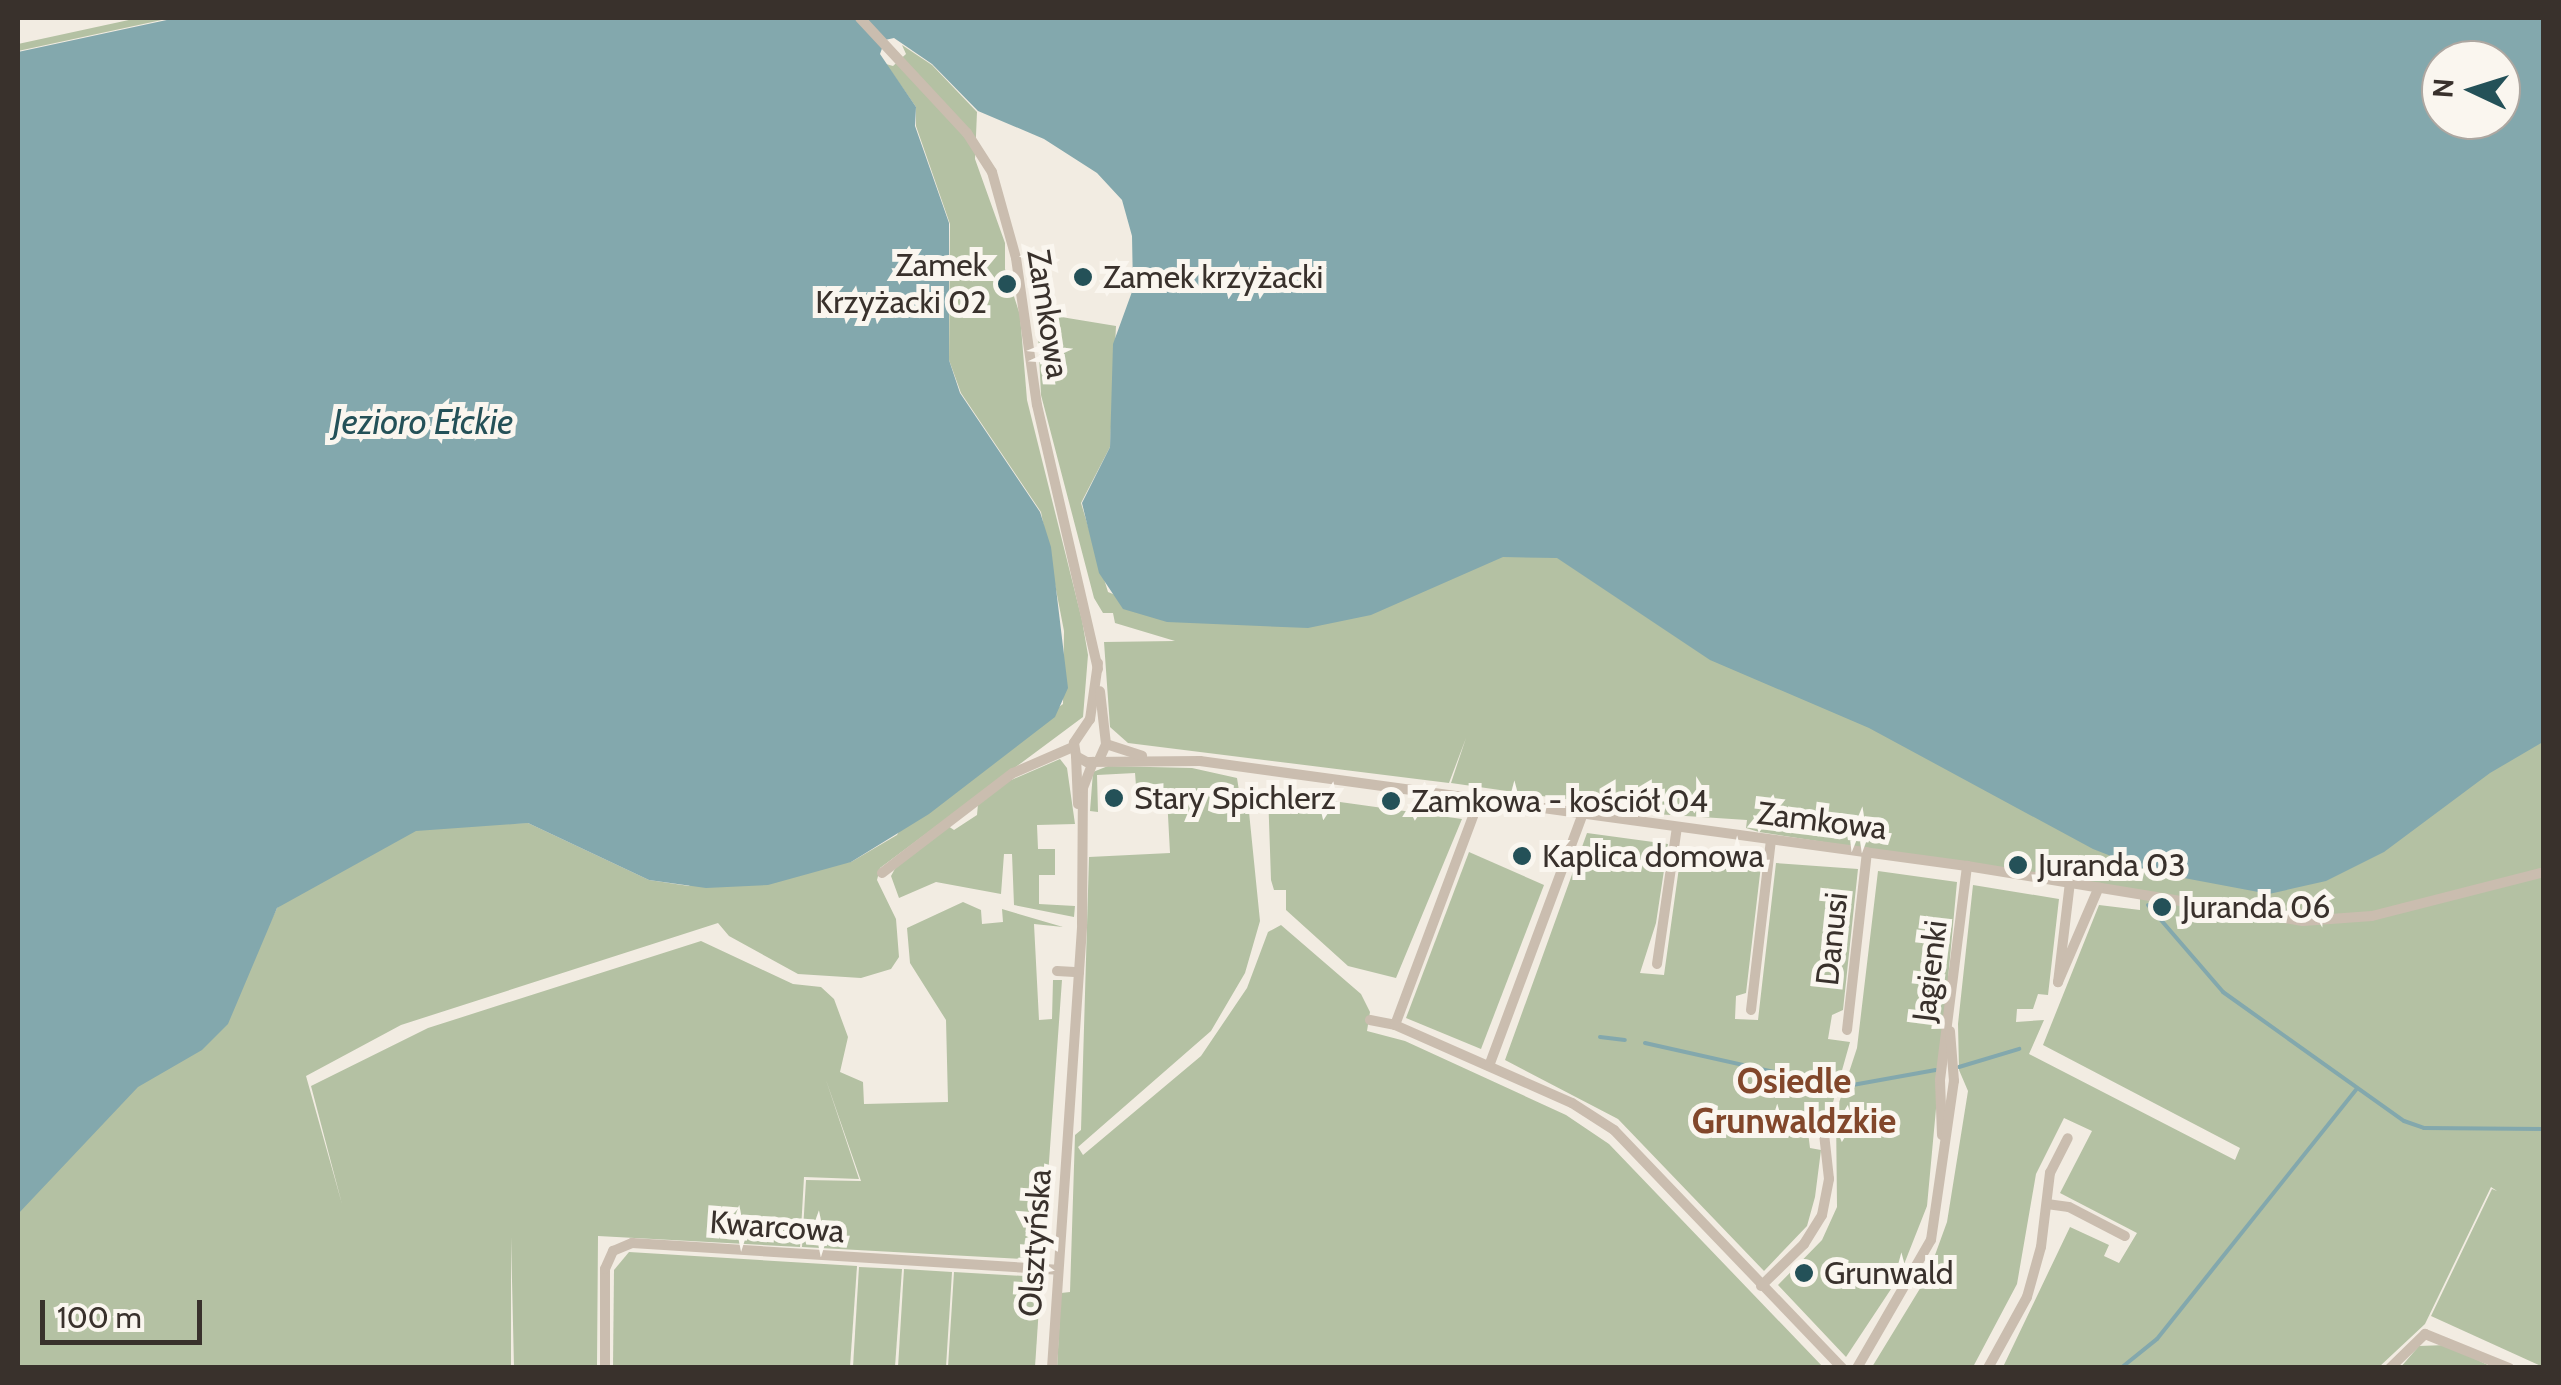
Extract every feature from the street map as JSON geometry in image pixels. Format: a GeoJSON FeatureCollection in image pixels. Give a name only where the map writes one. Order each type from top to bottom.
{"type":"FeatureCollection","features":[{"type":"Feature","properties":{"kind":"street","name":"Zamkowa"},"geometry":{"type":"LineString","coordinates":[[860,18],[978,147],[998,187],[1028,312],[1037,405],[1098,664],[1105,740],[1158,759]]}},
{"type":"Feature","properties":{"kind":"street","name":"Zamkowa"},"geometry":{"type":"LineString","coordinates":[[1084,730],[1098,664]]}},
{"type":"Feature","properties":{"kind":"street"},"geometry":{"type":"LineString","coordinates":[[1081,1122],[1068,1121],[1079,972],[1083,834],[1083,788],[1105,740],[1084,730],[1075,751],[1083,834]]}},
{"type":"Feature","properties":{"kind":"street"},"geometry":{"type":"LineString","coordinates":[[882,873],[1013,773],[1075,751],[1096,762]]}},
{"type":"Feature","properties":{"kind":"street","name":"Zamkowa"},"geometry":{"type":"LineString","coordinates":[[1096,762],[1158,759],[1479,800],[1967,866],[2282,919],[2360,918],[2544,872]]}},
{"type":"Feature","properties":{"kind":"street"},"geometry":{"type":"LineString","coordinates":[[1394,1025],[1479,800]]}},
{"type":"Feature","properties":{"kind":"street"},"geometry":{"type":"LineString","coordinates":[[1489,1066],[1583,814]]}},
{"type":"Feature","properties":{"kind":"street"},"geometry":{"type":"LineString","coordinates":[[1657,964],[1677,828]]}},
{"type":"Feature","properties":{"kind":"street"},"geometry":{"type":"LineString","coordinates":[[1751,1010],[1771,840]]}},
{"type":"Feature","properties":{"kind":"street","name":"Danusi"},"geometry":{"type":"LineString","coordinates":[[1847,1030],[1866,852]]}},
{"type":"Feature","properties":{"kind":"street","name":"Jagienki"},"geometry":{"type":"LineString","coordinates":[[1857,1368],[1931,1240],[1943,1141],[1940,1080],[1950,1032],[1967,866]]}},
{"type":"Feature","properties":{"kind":"street"},"geometry":{"type":"LineString","coordinates":[[2070,882],[2058,982],[2099,887]]}},
{"type":"Feature","properties":{"kind":"street"},"geometry":{"type":"LineString","coordinates":[[1057,971],[1079,972]]}},
{"type":"Feature","properties":{"kind":"street"},"geometry":{"type":"LineString","coordinates":[[1370,1020],[1394,1025],[1572,1103],[1627,1140],[1842,1368]]}},
{"type":"Feature","properties":{"kind":"street","name":"Olsztyńska"},"geometry":{"type":"LineString","coordinates":[[1052,1368],[1068,1121]]}},
{"type":"Feature","properties":{"kind":"street"},"geometry":{"type":"LineString","coordinates":[[1762,1286],[1804,1244],[1822,1215],[1828,1179],[1824,1134]]}},
{"type":"Feature","properties":{"kind":"street"},"geometry":{"type":"LineString","coordinates":[[1988,1368],[2027,1297],[2050,1173],[2068,1138]]}},
{"type":"Feature","properties":{"kind":"street"},"geometry":{"type":"LineString","coordinates":[[2047,1204],[2068,1207],[2125,1236]]}},
{"type":"Feature","properties":{"kind":"street","name":"Kwarcowa"},"geometry":{"type":"LineString","coordinates":[[604,1368],[605,1270],[613,1251],[632,1242],[1058,1270]]}},
{"type":"Feature","properties":{"kind":"street"},"geometry":{"type":"LineString","coordinates":[[2390,1368],[2425,1334],[2448,1338],[2508,1368]]}},
{"type":"Feature","properties":{"kind":"green space"},"geometry":{"type":"Polygon","coordinates":[[[138,18],[171,18],[18,51],[18,44],[138,18]]]}},
{"type":"Feature","properties":{"kind":"green space"},"geometry":{"type":"Polygon","coordinates":[[[902,45],[932,65],[977,112],[975,159],[1005,243],[1005,269],[1020,315],[1027,400],[1082,620],[1088,655],[1083,717],[880,868],[877,880],[896,919],[899,957],[891,969],[861,978],[798,974],[729,936],[718,923],[401,1025],[306,1076],[342,1204],[311,1086],[428,1028],[701,941],[793,984],[821,987],[834,999],[848,1037],[840,1072],[863,1082],[864,1104],[948,1102],[946,1020],[910,963],[907,928],[963,902],[981,910],[982,924],[1003,922],[1002,909],[1063,927],[1034,924],[1039,1020],[1052,1019],[1053,980],[1062,980],[1042,1260],[802,1247],[806,1180],[861,1181],[826,1080],[859,1179],[804,1177],[800,1247],[598,1236],[597,1367],[514,1367],[511,1237],[511,1367],[18,1367],[18,1198],[263,937],[277,908],[381,827],[528,823],[649,880],[689,886],[703,870],[851,862],[897,835],[909,812],[1063,704],[1064,631],[1041,512],[961,393],[949,360],[950,224],[916,126],[916,107],[886,64],[893,66],[906,54],[902,45]]]}},
{"type":"Feature","properties":{"kind":"green space"},"geometry":{"type":"Polygon","coordinates":[[[1037,313],[1116,326],[1110,447],[1081,503],[1108,592],[1135,603],[1480,537],[2543,675],[2543,1367],[2431,1316],[2492,1189],[2497,1191],[2491,1187],[2425,1324],[2379,1367],[2003,1367],[2070,1227],[2109,1245],[2104,1256],[2119,1263],[2137,1233],[2060,1193],[2092,1131],[2064,1118],[2036,1174],[2017,1284],[1973,1367],[1872,1367],[1927,1277],[1947,1222],[1968,1091],[1959,1070],[1958,1024],[1973,885],[2059,899],[2048,995],[2038,994],[2033,1009],[2017,1009],[2016,1022],[2044,1020],[2029,1054],[2235,1160],[2240,1148],[2043,1045],[2099,905],[2140,910],[2140,891],[1759,832],[1746,828],[1747,820],[1640,813],[1643,800],[1563,799],[1451,783],[1466,738],[1449,783],[1128,743],[1110,727],[1104,642],[1175,641],[1115,623],[1113,613],[1103,613],[1094,598],[1041,395],[1037,313]]]}},
{"type":"Feature","properties":{"kind":"green space"},"geometry":{"type":"Polygon","coordinates":[[[1060,759],[1067,768],[1075,824],[1037,825],[1038,849],[1055,849],[1055,875],[1039,875],[1039,904],[1075,906],[1074,917],[1014,905],[1012,854],[1004,854],[1001,894],[936,882],[899,898],[891,876],[896,867],[948,826],[954,830],[977,815],[978,804],[1009,781],[1060,759]]]}},
{"type":"Feature","properties":{"kind":"green space"},"geometry":{"type":"Polygon","coordinates":[[[1108,766],[1192,768],[1237,778],[1242,810],[1249,812],[1260,921],[1245,973],[1211,1031],[1078,1147],[1083,1155],[1201,1056],[1247,988],[1268,932],[1281,925],[1361,994],[1370,1012],[1367,1031],[1405,1041],[1566,1115],[1609,1144],[1823,1367],[1057,1368],[1061,1293],[1070,1292],[1075,1135],[1081,1130],[1089,857],[1170,853],[1167,797],[1137,798],[1135,773],[1097,775],[1098,812],[1090,811],[1093,772],[1108,766]]]}},
{"type":"Feature","properties":{"kind":"green space"},"geometry":{"type":"Polygon","coordinates":[[[1268,792],[1462,819],[1396,978],[1348,966],[1286,910],[1286,890],[1274,890],[1271,880],[1268,792]]]}},
{"type":"Feature","properties":{"kind":"green space"},"geometry":{"type":"Polygon","coordinates":[[[1587,833],[1668,844],[1656,923],[1640,973],[1664,975],[1682,846],[1762,857],[1746,993],[1736,996],[1735,1019],[1758,1020],[1776,863],[1858,869],[1843,1010],[1832,1015],[1828,1039],[1850,1042],[1828,1120],[1807,1124],[1810,1148],[1821,1150],[1815,1197],[1807,1226],[1764,1271],[1618,1119],[1505,1060],[1587,833]]]}},
{"type":"Feature","properties":{"kind":"green space"},"geometry":{"type":"Polygon","coordinates":[[[1469,852],[1544,885],[1481,1049],[1406,1018],[1469,852]]]}},
{"type":"Feature","properties":{"kind":"green space"},"geometry":{"type":"Polygon","coordinates":[[[1878,871],[1957,882],[1927,1206],[1899,1277],[1846,1357],[1778,1285],[1822,1240],[1837,1207],[1836,1112],[1857,1048],[1878,871]]]}},
{"type":"Feature","properties":{"kind":"green space"},"geometry":{"type":"Polygon","coordinates":[[[629,1252],[857,1266],[850,1367],[613,1367],[614,1270],[629,1252]]]}},
{"type":"Feature","properties":{"kind":"green space"},"geometry":{"type":"Polygon","coordinates":[[[859,1267],[902,1269],[895,1367],[853,1367],[859,1267]]]}},
{"type":"Feature","properties":{"kind":"green space"},"geometry":{"type":"Polygon","coordinates":[[[904,1269],[952,1272],[946,1367],[898,1367],[904,1269]]]}},
{"type":"Feature","properties":{"kind":"green space"},"geometry":{"type":"Polygon","coordinates":[[[954,1272],[1041,1277],[1035,1367],[948,1367],[954,1272]]]}},
{"type":"Feature","properties":{"kind":"green space"},"geometry":{"type":"Polygon","coordinates":[[[2446,1345],[2492,1367],[2400,1368],[2419,1346],[2446,1345]]]}},
{"type":"Feature","properties":{"kind":"water","name":"Jezioro Ełckie"},"geometry":{"type":"Polygon","coordinates":[[[176,18],[2543,18],[2543,742],[2490,773],[2384,852],[2326,881],[2269,894],[2152,872],[2093,849],[1869,728],[1710,660],[1557,558],[1503,557],[1371,615],[1308,628],[1167,622],[1123,609],[1099,573],[1082,503],[1110,447],[1113,344],[1133,289],[1132,236],[1122,200],[1097,173],[1044,139],[978,111],[932,64],[894,38],[885,40],[880,54],[916,107],[915,126],[949,223],[949,360],[960,393],[1040,512],[1051,547],[1068,688],[1055,717],[929,814],[851,862],[768,885],[706,888],[649,880],[528,823],[416,831],[277,908],[228,1024],[202,1050],[138,1087],[18,1214],[18,52],[176,18]]]}},
{"type":"Feature","properties":{"kind":"waterway"},"geometry":{"type":"LineString","coordinates":[[2148,905],[2223,992],[2404,1121],[2424,1128],[2544,1129]]}},
{"type":"Feature","properties":{"kind":"waterway"},"geometry":{"type":"LineString","coordinates":[[1600,1037],[1625,1040]]}},
{"type":"Feature","properties":{"kind":"waterway"},"geometry":{"type":"LineString","coordinates":[[1645,1043],[1833,1085]]}},
{"type":"Feature","properties":{"kind":"waterway"},"geometry":{"type":"LineString","coordinates":[[1959,1067],[2019,1049]]}},
{"type":"Feature","properties":{"kind":"waterway"},"geometry":{"type":"LineString","coordinates":[[1847,1086],[1936,1070]]}},
{"type":"Feature","properties":{"kind":"waterway"},"geometry":{"type":"LineString","coordinates":[[2121,1368],[2157,1339],[2356,1090]]}},
{"type":"Feature","properties":{"kind":"place","name":"Zamek krzyżacki"},"geometry":{"type":"Point","coordinates":[1083,277]}},
{"type":"Feature","properties":{"kind":"place","name":"Zamek Krzyżacki 02"},"geometry":{"type":"Point","coordinates":[1007,284]}},
{"type":"Feature","properties":{"kind":"place","name":"Stary Spichlerz"},"geometry":{"type":"Point","coordinates":[1114,798]}},
{"type":"Feature","properties":{"kind":"place","name":"Zamkowa - kościół 04"},"geometry":{"type":"Point","coordinates":[1391,801]}},
{"type":"Feature","properties":{"kind":"place","name":"Kaplica domowa"},"geometry":{"type":"Point","coordinates":[1522,856]}},
{"type":"Feature","properties":{"kind":"place","name":"Juranda 03"},"geometry":{"type":"Point","coordinates":[2018,865]}},
{"type":"Feature","properties":{"kind":"place","name":"Juranda 06"},"geometry":{"type":"Point","coordinates":[2162,907]}},
{"type":"Feature","properties":{"kind":"place","name":"Grunwald"},"geometry":{"type":"Point","coordinates":[1804,1273]}},
{"type":"Feature","properties":{"kind":"district","name":"Osiedle Grunwaldzkie"},"geometry":{"type":"Point","coordinates":[1794,1101]}}]}
